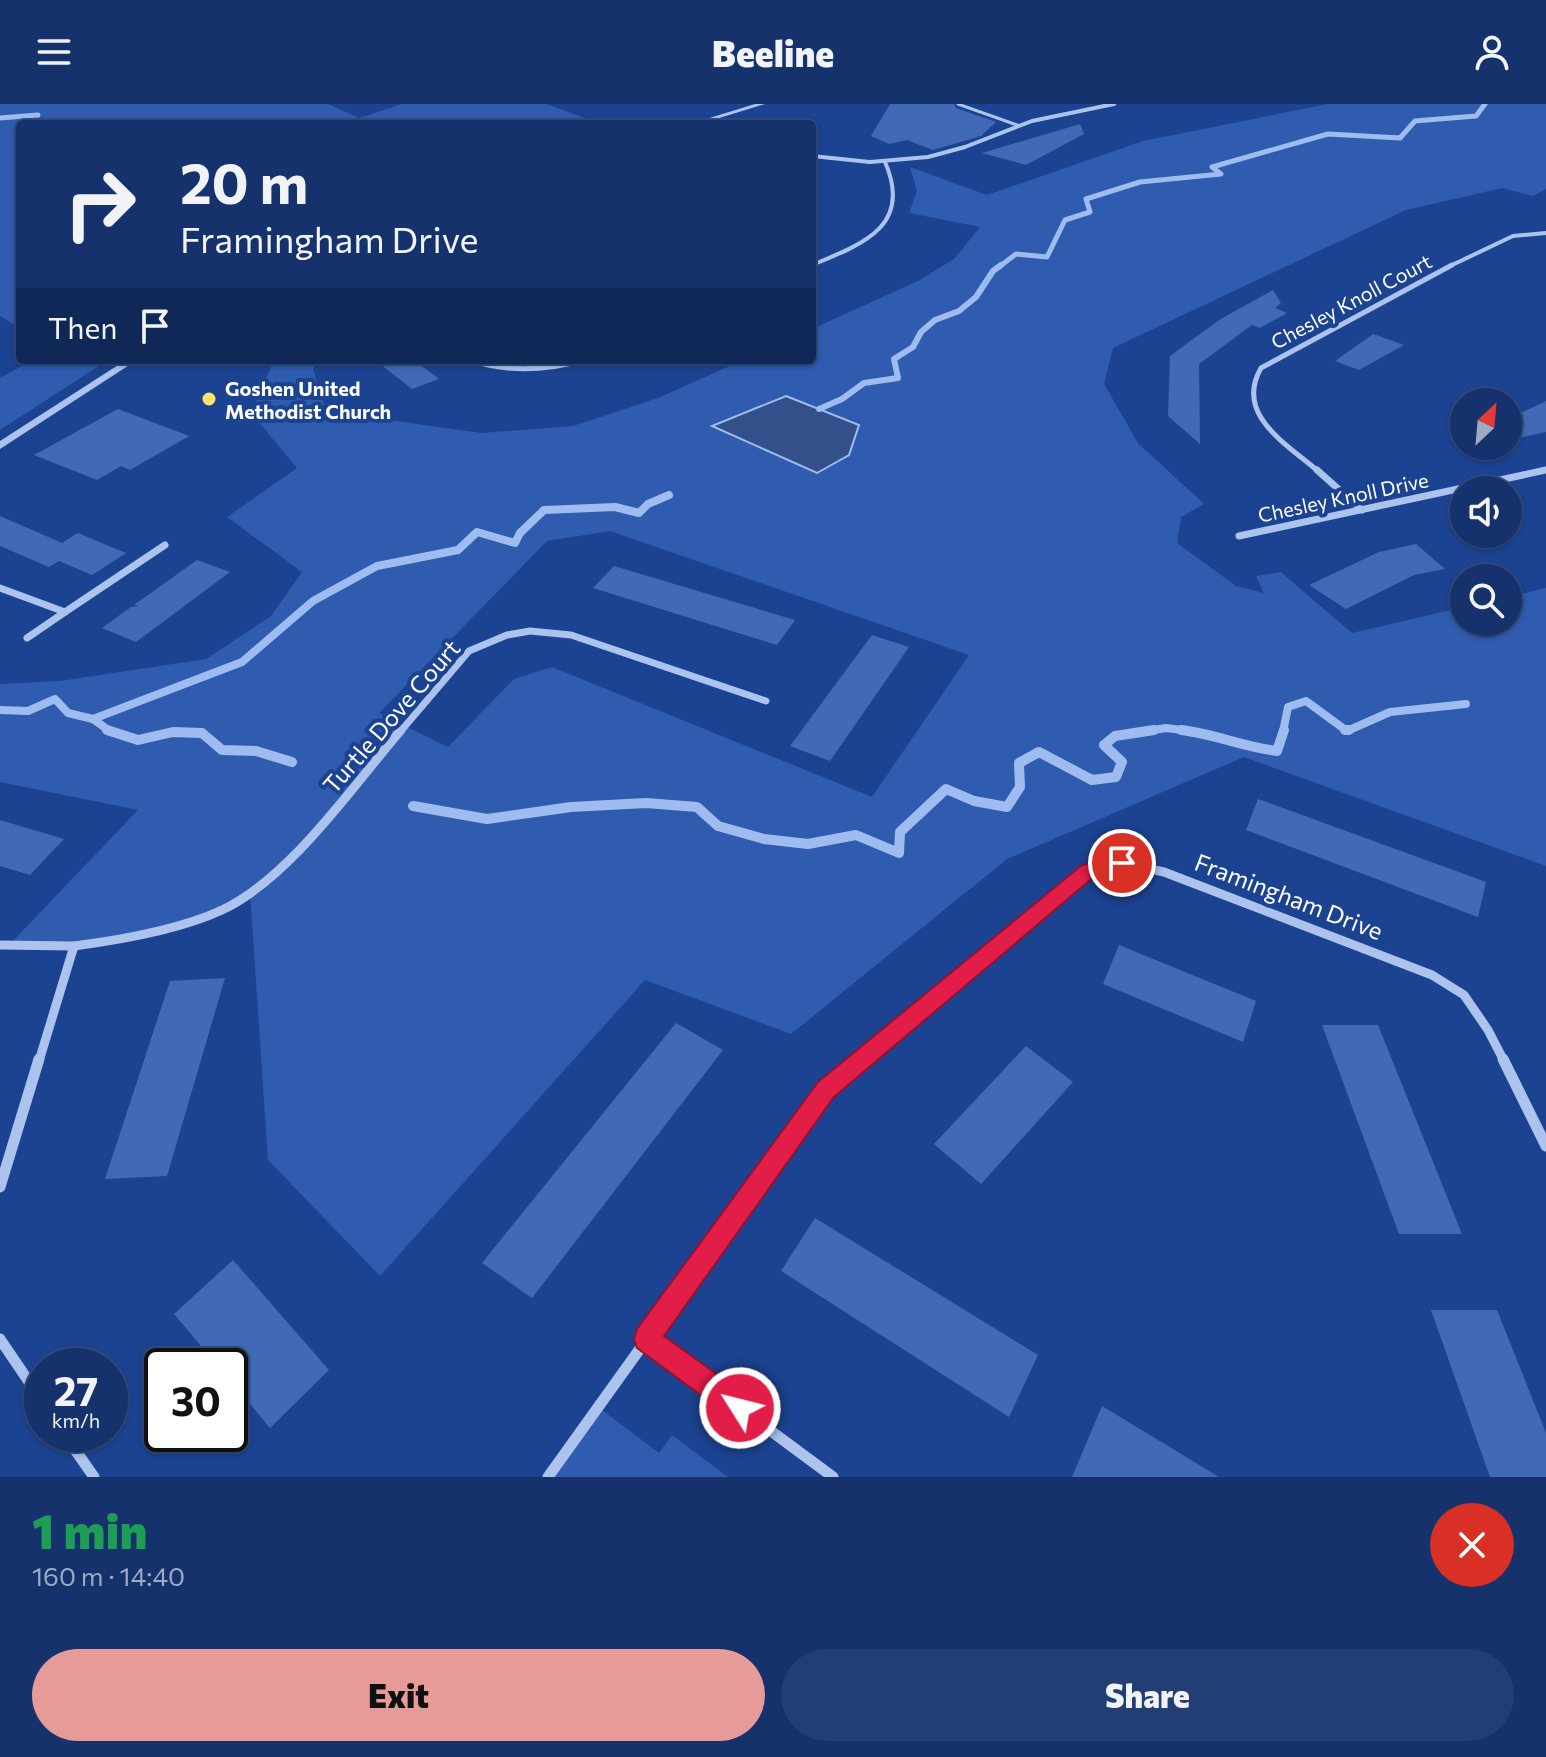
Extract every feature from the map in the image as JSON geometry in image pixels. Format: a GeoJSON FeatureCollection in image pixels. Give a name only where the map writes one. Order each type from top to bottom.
{"type":"FeatureCollection","features":[{"type":"Feature","properties":{"kind":"street"},"geometry":{"type":"LineString","coordinates":[[706,120],[762,104]]}},
{"type":"Feature","properties":{"kind":"street"},"geometry":{"type":"LineString","coordinates":[[816,156],[885,162],[949,152],[1017,125],[1114,104]]}},
{"type":"Feature","properties":{"kind":"street"},"geometry":{"type":"LineString","coordinates":[[816,263],[872,234],[888,217],[895,200],[894,184],[885,162]]}},
{"type":"Feature","properties":{"kind":"street","name":"Chesley Knoll Court"},"geometry":{"type":"LineString","coordinates":[[1362,510],[1262,422],[1251,396],[1253,382],[1261,368],[1489,245],[1513,236],[1546,233]]}},
{"type":"Feature","properties":{"kind":"street"},"geometry":{"type":"LineString","coordinates":[[0,446],[126,364]]}},
{"type":"Feature","properties":{"kind":"street"},"geometry":{"type":"LineString","coordinates":[[483,364],[503,370],[526,370],[561,364]]}},
{"type":"Feature","properties":{"kind":"street","name":"Chesley Knoll Drive"},"geometry":{"type":"LineString","coordinates":[[1239,536],[1546,470]]}},
{"type":"Feature","properties":{"kind":"street"},"geometry":{"type":"LineString","coordinates":[[27,638],[165,545]]}},
{"type":"Feature","properties":{"kind":"street"},"geometry":{"type":"LineString","coordinates":[[0,588],[65,612]]}},
{"type":"Feature","properties":{"kind":"street","name":"Turtle Dove Court"},"geometry":{"type":"LineString","coordinates":[[0,945],[74,946],[132,938],[222,910],[280,871],[469,651],[502,635],[543,628],[571,635],[766,701]]}},
{"type":"Feature","properties":{"kind":"street","name":"Framingham Drive"},"geometry":{"type":"LineString","coordinates":[[548,1477],[826,1090],[1089,870],[1122,863],[1164,872],[1418,970],[1464,995],[1488,1030],[1546,1146]]}},
{"type":"Feature","properties":{"kind":"street"},"geometry":{"type":"LineString","coordinates":[[0,1187],[74,946]]}},
{"type":"Feature","properties":{"kind":"street"},"geometry":{"type":"LineString","coordinates":[[0,1339],[24,1374]]}},
{"type":"Feature","properties":{"kind":"street"},"geometry":{"type":"LineString","coordinates":[[647,1339],[833,1477]]}},
{"type":"Feature","properties":{"kind":"street"},"geometry":{"type":"LineString","coordinates":[[77,1452],[94,1477]]}},
{"type":"Feature","properties":{"kind":"lane"},"geometry":{"type":"LineString","coordinates":[[958,104],[1017,125]]}},
{"type":"Feature","properties":{"kind":"shaded area"},"geometry":{"type":"Polygon","coordinates":[[[0,104],[328,104],[359,118],[402,104],[546,104],[591,120],[16,120],[16,326],[0,316],[0,104]]]}},
{"type":"Feature","properties":{"kind":"shaded area"},"geometry":{"type":"Polygon","coordinates":[[[1328,104],[1546,104],[1546,189],[1533,196],[1502,188],[1406,210],[1113,348],[1104,384],[1138,443],[1204,504],[1181,517],[1177,543],[1236,586],[1264,593],[1256,576],[1281,572],[1352,633],[1450,610],[1450,636],[1522,636],[1522,594],[1546,588],[1546,866],[1244,757],[1007,859],[791,1034],[645,980],[380,1276],[268,1160],[250,893],[222,910],[132,938],[8,946],[138,810],[0,782],[0,684],[60,681],[206,659],[271,616],[302,572],[227,517],[297,468],[251,413],[272,364],[316,364],[313,369],[326,411],[481,433],[573,426],[658,398],[734,364],[816,364],[816,327],[918,281],[954,259],[980,227],[909,213],[917,191],[910,167],[987,195],[1143,141],[1328,104]],[[610,531],[547,541],[379,713],[448,747],[514,679],[552,667],[872,797],[969,655],[610,531]]]}},
{"type":"Feature","properties":{"kind":"shaded area"},"geometry":{"type":"Polygon","coordinates":[[[26,364],[102,364],[0,430],[0,378],[26,364]]]}},
{"type":"Feature","properties":{"kind":"shaded area"},"geometry":{"type":"Polygon","coordinates":[[[786,396],[859,425],[849,455],[817,473],[712,426],[786,396]]]}},
{"type":"Feature","properties":{"kind":"shaded area"},"geometry":{"type":"Polygon","coordinates":[[[598,1407],[659,1453],[672,1435],[728,1477],[548,1477],[598,1407]]]}},
{"type":"Feature","properties":{"kind":"building"},"geometry":{"type":"Polygon","coordinates":[[[890,104],[954,104],[956,108],[996,122],[981,136],[933,150],[907,140],[889,144],[871,136],[890,104]]]}},
{"type":"Feature","properties":{"kind":"building"},"geometry":{"type":"Polygon","coordinates":[[[1080,124],[1084,134],[1026,165],[982,153],[1080,124]]]}},
{"type":"Feature","properties":{"kind":"building"},"geometry":{"type":"Polygon","coordinates":[[[1273,290],[1281,303],[1275,308],[1287,313],[1260,328],[1252,325],[1199,364],[1200,444],[1168,416],[1170,356],[1219,320],[1273,290]]]}},
{"type":"Feature","properties":{"kind":"building"},"geometry":{"type":"Polygon","coordinates":[[[1373,334],[1404,345],[1359,370],[1335,361],[1373,334]]]}},
{"type":"Feature","properties":{"kind":"building"},"geometry":{"type":"Polygon","coordinates":[[[380,364],[419,364],[439,379],[412,389],[380,364]]]}},
{"type":"Feature","properties":{"kind":"building"},"geometry":{"type":"Polygon","coordinates":[[[1546,401],[1546,432],[1522,437],[1522,412],[1546,401]]]}},
{"type":"Feature","properties":{"kind":"building","name":"Goshen United Methodist Church"},"geometry":{"type":"Polygon","coordinates":[[[118,409],[189,436],[130,470],[121,466],[97,480],[34,455],[118,409]]]}},
{"type":"Feature","properties":{"kind":"building"},"geometry":{"type":"Polygon","coordinates":[[[0,516],[62,543],[78,533],[126,553],[92,575],[59,561],[49,567],[0,546],[0,516]]]}},
{"type":"Feature","properties":{"kind":"building"},"geometry":{"type":"Polygon","coordinates":[[[1416,544],[1445,569],[1414,575],[1346,609],[1309,585],[1379,552],[1416,544]]]}},
{"type":"Feature","properties":{"kind":"building"},"geometry":{"type":"Polygon","coordinates":[[[197,560],[230,572],[136,642],[102,628],[131,607],[139,606],[134,605],[197,560]]]}},
{"type":"Feature","properties":{"kind":"building"},"geometry":{"type":"Polygon","coordinates":[[[614,566],[795,620],[777,645],[593,588],[614,566]]]}},
{"type":"Feature","properties":{"kind":"building"},"geometry":{"type":"Polygon","coordinates":[[[872,635],[909,647],[830,761],[790,746],[872,635]]]}},
{"type":"Feature","properties":{"kind":"building"},"geometry":{"type":"Polygon","coordinates":[[[1258,799],[1486,882],[1478,917],[1246,830],[1258,799]]]}},
{"type":"Feature","properties":{"kind":"building"},"geometry":{"type":"Polygon","coordinates":[[[0,820],[64,839],[30,875],[0,866],[0,820]]]}},
{"type":"Feature","properties":{"kind":"building"},"geometry":{"type":"Polygon","coordinates":[[[1119,945],[1256,1001],[1243,1042],[1103,984],[1119,945]]]}},
{"type":"Feature","properties":{"kind":"building"},"geometry":{"type":"Polygon","coordinates":[[[225,978],[167,1176],[105,1179],[170,981],[225,978]]]}},
{"type":"Feature","properties":{"kind":"building"},"geometry":{"type":"Polygon","coordinates":[[[676,1023],[723,1050],[532,1298],[482,1263],[676,1023]]]}},
{"type":"Feature","properties":{"kind":"building"},"geometry":{"type":"Polygon","coordinates":[[[1322,1025],[1378,1025],[1462,1234],[1399,1234],[1322,1025]]]}},
{"type":"Feature","properties":{"kind":"building"},"geometry":{"type":"Polygon","coordinates":[[[1026,1046],[1073,1082],[981,1184],[934,1144],[1026,1046]]]}},
{"type":"Feature","properties":{"kind":"building"},"geometry":{"type":"Polygon","coordinates":[[[815,1218],[1038,1355],[1009,1417],[781,1271],[815,1218]]]}},
{"type":"Feature","properties":{"kind":"building"},"geometry":{"type":"Polygon","coordinates":[[[233,1260],[329,1370],[270,1428],[248,1402],[248,1348],[203,1348],[174,1314],[233,1260]]]}},
{"type":"Feature","properties":{"kind":"building"},"geometry":{"type":"Polygon","coordinates":[[[1431,1310],[1497,1310],[1546,1433],[1546,1477],[1490,1477],[1431,1310]]]}},
{"type":"Feature","properties":{"kind":"building"},"geometry":{"type":"Polygon","coordinates":[[[1102,1406],[1219,1477],[1072,1477],[1102,1406]]]}},
{"type":"Feature","properties":{"kind":"waterway"},"geometry":{"type":"LineString","coordinates":[[999,267],[1016,254],[1047,257],[1065,220],[1090,212],[1086,199],[1140,182],[1221,174],[1212,167],[1328,134],[1400,138],[1415,121],[1476,116],[1485,104]]}},
{"type":"Feature","properties":{"kind":"waterway"},"geometry":{"type":"LineString","coordinates":[[0,118],[38,115]]}},
{"type":"Feature","properties":{"kind":"waterway"},"geometry":{"type":"LineString","coordinates":[[819,409],[842,399],[864,383],[898,378],[894,359],[913,347],[921,332],[935,320],[959,311],[976,297],[993,271],[1001,265]]}},
{"type":"Feature","properties":{"kind":"waterway"},"geometry":{"type":"LineString","coordinates":[[93,719],[242,662],[313,601],[377,566],[458,550],[477,532],[515,543],[520,533],[544,510],[615,507],[639,513],[648,504],[669,495]]}},
{"type":"Feature","properties":{"kind":"waterway"},"geometry":{"type":"LineString","coordinates":[[0,710],[28,711],[55,699],[68,713],[93,719]]}},
{"type":"Feature","properties":{"kind":"waterway"},"geometry":{"type":"LineString","coordinates":[[1283,732],[1288,707],[1306,701],[1346,730]]}},
{"type":"Feature","properties":{"kind":"waterway"},"geometry":{"type":"LineString","coordinates":[[1346,730],[1390,712],[1466,704]]}},
{"type":"Feature","properties":{"kind":"waterway"},"geometry":{"type":"LineString","coordinates":[[93,719],[109,731]]}},
{"type":"Feature","properties":{"kind":"waterway"},"geometry":{"type":"LineString","coordinates":[[1141,732],[1166,728],[1197,732]]}},
{"type":"Feature","properties":{"kind":"waterway"},"geometry":{"type":"LineString","coordinates":[[1141,732],[1154,730]]}},
{"type":"Feature","properties":{"kind":"waterway"},"geometry":{"type":"LineString","coordinates":[[1181,730],[1277,751],[1284,730]]}},
{"type":"Feature","properties":{"kind":"waterway"},"geometry":{"type":"LineString","coordinates":[[109,731],[138,740],[173,732],[202,733],[222,750],[256,751],[292,762]]}},
{"type":"Feature","properties":{"kind":"waterway"},"geometry":{"type":"LineString","coordinates":[[413,806],[487,819],[571,807],[646,803],[697,807],[718,826],[764,839],[808,844],[856,835],[899,853],[900,832],[946,789],[974,801],[1007,807],[1020,787],[1019,763],[1039,752],[1092,780],[1116,777],[1122,762],[1104,745],[1115,736],[1141,732]]}},
{"type":"Feature","properties":{"kind":"place","name":"Goshen United Methodist Church"},"geometry":{"type":"Point","coordinates":[209,399]}},
{"type":"Feature","properties":{"kind":"route"},"geometry":{"type":"LineString","coordinates":[[740,1408],[647,1339],[826,1090],[1089,870],[1122,863]]}}]}
